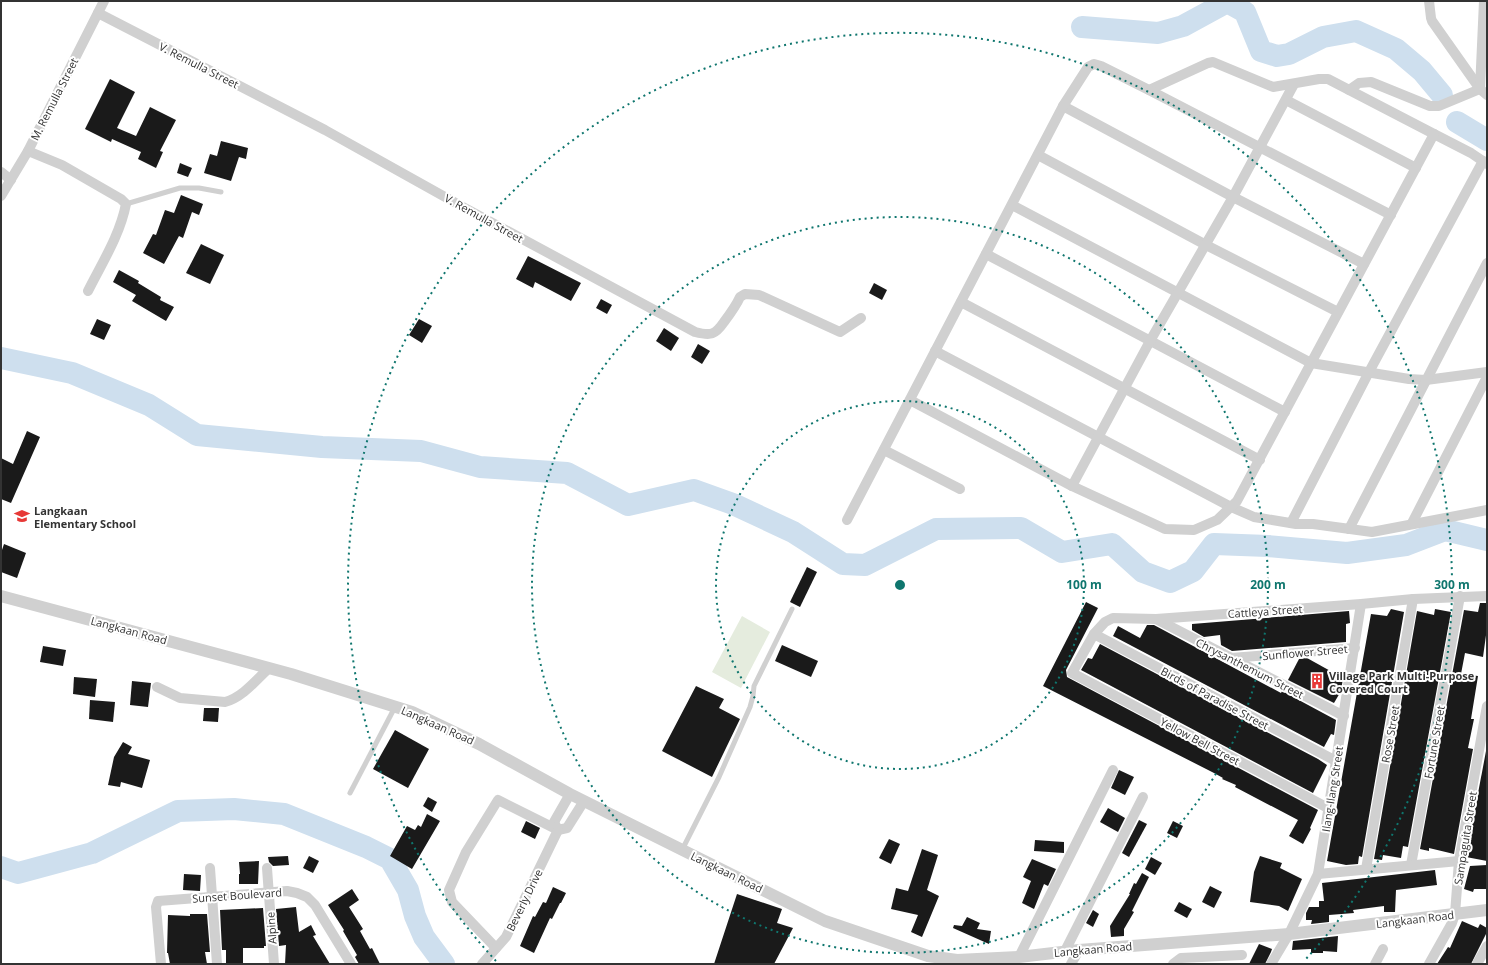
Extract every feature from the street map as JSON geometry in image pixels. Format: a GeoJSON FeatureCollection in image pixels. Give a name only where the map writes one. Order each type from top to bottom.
{"type":"FeatureCollection","features":[{"type":"Feature","properties":{"kind":"street","name":"M. Remulla Street"},"geometry":{"type":"LineString","coordinates":[[1,196],[28,151],[104,1]]}},
{"type":"Feature","properties":{"kind":"street"},"geometry":{"type":"LineString","coordinates":[[1429,1],[1432,21],[1484,92]]}},
{"type":"Feature","properties":{"kind":"street"},"geometry":{"type":"LineString","coordinates":[[1484,1],[1484,92]]}},
{"type":"Feature","properties":{"kind":"street","name":"V. Remulla Street"},"geometry":{"type":"LineString","coordinates":[[98,13],[325,130],[462,207],[695,332],[705,334],[713,333],[720,329],[740,297],[745,294],[759,294],[840,332],[861,318]]}},
{"type":"Feature","properties":{"kind":"street"},"geometry":{"type":"LineString","coordinates":[[1149,90],[1213,62],[1273,87],[1319,79],[1328,79],[1434,134],[1485,163],[1369,372],[1291,523]]}},
{"type":"Feature","properties":{"kind":"street"},"geometry":{"type":"LineString","coordinates":[[847,520],[1063,106],[1088,67],[1094,64],[1149,90],[1391,214]]}},
{"type":"Feature","properties":{"kind":"street"},"geometry":{"type":"LineString","coordinates":[[1349,90],[1359,83],[1371,82],[1430,106],[1439,106],[1484,92]]}},
{"type":"Feature","properties":{"kind":"street"},"geometry":{"type":"LineString","coordinates":[[1072,486],[1150,341],[1233,197],[1294,84]]}},
{"type":"Feature","properties":{"kind":"street"},"geometry":{"type":"LineString","coordinates":[[1286,100],[1416,168]]}},
{"type":"Feature","properties":{"kind":"street"},"geometry":{"type":"LineString","coordinates":[[1063,106],[1233,197],[1364,264]]}},
{"type":"Feature","properties":{"kind":"street"},"geometry":{"type":"LineString","coordinates":[[910,400],[1072,486],[1165,529],[1194,530],[1217,520],[1237,501],[1434,134]]}},
{"type":"Feature","properties":{"kind":"street"},"geometry":{"type":"LineString","coordinates":[[28,151],[62,165],[121,199],[126,204],[124,218],[88,291]]}},
{"type":"Feature","properties":{"kind":"street"},"geometry":{"type":"LineString","coordinates":[[1038,155],[1206,245],[1338,312]]}},
{"type":"Feature","properties":{"kind":"street"},"geometry":{"type":"LineString","coordinates":[[1,172],[11,180]]}},
{"type":"Feature","properties":{"kind":"street"},"geometry":{"type":"LineString","coordinates":[[1012,205],[1311,362],[1409,379],[1426,380],[1487,372]]}},
{"type":"Feature","properties":{"kind":"street"},"geometry":{"type":"LineString","coordinates":[[986,254],[1285,412]]}},
{"type":"Feature","properties":{"kind":"street"},"geometry":{"type":"LineString","coordinates":[[1349,529],[1487,263]]}},
{"type":"Feature","properties":{"kind":"street"},"geometry":{"type":"LineString","coordinates":[[961,302],[1260,460]]}},
{"type":"Feature","properties":{"kind":"street"},"geometry":{"type":"LineString","coordinates":[[936,351],[1230,507],[1254,517],[1291,523],[1314,524],[1372,532],[1486,508]]}},
{"type":"Feature","properties":{"kind":"street"},"geometry":{"type":"LineString","coordinates":[[1412,523],[1487,377]]}},
{"type":"Feature","properties":{"kind":"street"},"geometry":{"type":"LineString","coordinates":[[884,450],[960,489]]}},
{"type":"Feature","properties":{"kind":"street","name":"Langkaan Road"},"geometry":{"type":"LineString","coordinates":[[1,596],[269,668],[412,712],[479,744],[570,794],[825,921],[928,956],[957,960],[1019,957],[1065,951],[1289,934],[1487,910]]}},
{"type":"Feature","properties":{"kind":"street","name":"Fortune Street"},"geometry":{"type":"LineString","coordinates":[[1412,865],[1460,596]]}},
{"type":"Feature","properties":{"kind":"street","name":"Cattleya Street"},"geometry":{"type":"LineString","coordinates":[[1072,673],[1094,634],[1105,622],[1113,618],[1156,620],[1413,599],[1487,596]]}},
{"type":"Feature","properties":{"kind":"street","name":"Rose Street"},"geometry":{"type":"LineString","coordinates":[[1366,869],[1413,599]]}},
{"type":"Feature","properties":{"kind":"street","name":"Ilang-Ilang Street"},"geometry":{"type":"LineString","coordinates":[[1272,964],[1289,934],[1318,874],[1361,604]]}},
{"type":"Feature","properties":{"kind":"street","name":"Chrysanthemum Street"},"geometry":{"type":"LineString","coordinates":[[1156,620],[1344,716]]}},
{"type":"Feature","properties":{"kind":"street","name":"Birds of Paradise Street"},"geometry":{"type":"LineString","coordinates":[[1094,634],[1336,761]]}},
{"type":"Feature","properties":{"kind":"street","name":"Sunflower Street"},"geometry":{"type":"LineString","coordinates":[[1231,658],[1355,648]]}},
{"type":"Feature","properties":{"kind":"street"},"geometry":{"type":"LineString","coordinates":[[157,687],[180,698],[225,702],[232,700],[240,694],[269,668]]}},
{"type":"Feature","properties":{"kind":"street","name":"Yellow Bell Street"},"geometry":{"type":"LineString","coordinates":[[1072,673],[1328,808]]}},
{"type":"Feature","properties":{"kind":"street","name":"Sampaguita Street"},"geometry":{"type":"LineString","coordinates":[[1429,964],[1452,923],[1455,914],[1459,861],[1487,706]]}},
{"type":"Feature","properties":{"kind":"street"},"geometry":{"type":"LineString","coordinates":[[1019,957],[1113,770]]}},
{"type":"Feature","properties":{"kind":"street","name":"Beverly Drive"},"geometry":{"type":"LineString","coordinates":[[558,830],[554,822],[570,794]]}},
{"type":"Feature","properties":{"kind":"street"},"geometry":{"type":"LineString","coordinates":[[1065,951],[1143,797]]}},
{"type":"Feature","properties":{"kind":"street"},"geometry":{"type":"LineString","coordinates":[[496,948],[452,902],[449,890],[466,852],[498,800],[558,830]]}},
{"type":"Feature","properties":{"kind":"street","name":"Beverly Drive"},"geometry":{"type":"LineString","coordinates":[[558,830],[567,828],[584,801]]}},
{"type":"Feature","properties":{"kind":"street","name":"Beverly Drive"},"geometry":{"type":"LineString","coordinates":[[482,964],[506,937],[558,830]]}},
{"type":"Feature","properties":{"kind":"street"},"geometry":{"type":"LineString","coordinates":[[1318,874],[1459,861]]}},
{"type":"Feature","properties":{"kind":"street"},"geometry":{"type":"LineString","coordinates":[[210,868],[217,964]]}},
{"type":"Feature","properties":{"kind":"street","name":"Alpine"},"geometry":{"type":"LineString","coordinates":[[267,868],[274,964]]}},
{"type":"Feature","properties":{"kind":"street","name":"Sunset Boulevard"},"geometry":{"type":"LineString","coordinates":[[160,964],[156,907],[158,901],[287,891],[307,897],[315,905],[351,964]]}},
{"type":"Feature","properties":{"kind":"street"},"geometry":{"type":"LineString","coordinates":[[1477,964],[1487,946]]}},
{"type":"Feature","properties":{"kind":"street"},"geometry":{"type":"LineString","coordinates":[[1375,964],[1383,949]]}},
{"type":"Feature","properties":{"kind":"street"},"geometry":{"type":"LineString","coordinates":[[1071,964],[1079,950]]}},
{"type":"Feature","properties":{"kind":"street"},"geometry":{"type":"LineString","coordinates":[[1173,964],[1181,958],[1242,955],[1237,964]]}},
{"type":"Feature","properties":{"kind":"lane"},"geometry":{"type":"LineString","coordinates":[[126,204],[180,188],[200,188],[221,192]]}},
{"type":"Feature","properties":{"kind":"lane"},"geometry":{"type":"LineString","coordinates":[[682,850],[719,776],[750,707],[754,696],[754,686],[792,609]]}},
{"type":"Feature","properties":{"kind":"lane"},"geometry":{"type":"LineString","coordinates":[[350,793],[396,706]]}},
{"type":"Feature","properties":{"kind":"shaded area"},"geometry":{"type":"Polygon","coordinates":[[[742,616],[770,632],[741,688],[712,672],[742,616]]]}},
{"type":"Feature","properties":{"kind":"building"},"geometry":{"type":"Polygon","coordinates":[[[110,79],[135,92],[117,128],[136,136],[150,107],[176,120],[160,151],[163,152],[156,168],[138,159],[141,152],[112,139],[111,142],[85,129],[110,79]]]}},
{"type":"Feature","properties":{"kind":"building"},"geometry":{"type":"Polygon","coordinates":[[[221,141],[248,148],[246,159],[239,157],[231,181],[204,173],[210,154],[217,156],[221,141]]]}},
{"type":"Feature","properties":{"kind":"building"},"geometry":{"type":"Polygon","coordinates":[[[180,163],[192,168],[188,177],[177,173],[180,163]]]}},
{"type":"Feature","properties":{"kind":"building"},"geometry":{"type":"Polygon","coordinates":[[[181,195],[203,204],[199,215],[192,212],[183,238],[179,236],[164,264],[143,253],[153,234],[156,235],[165,210],[174,213],[181,195]]]}},
{"type":"Feature","properties":{"kind":"building"},"geometry":{"type":"Polygon","coordinates":[[[201,244],[224,255],[210,284],[186,273],[201,244]]]}},
{"type":"Feature","properties":{"kind":"building"},"geometry":{"type":"Polygon","coordinates":[[[528,256],[581,283],[571,301],[535,282],[533,288],[516,279],[528,256]]]}},
{"type":"Feature","properties":{"kind":"building"},"geometry":{"type":"Polygon","coordinates":[[[119,270],[139,281],[138,283],[161,297],[160,300],[174,307],[166,321],[132,301],[136,295],[113,282],[119,270]]]}},
{"type":"Feature","properties":{"kind":"building"},"geometry":{"type":"Polygon","coordinates":[[[874,283],[887,290],[882,300],[869,293],[874,283]]]}},
{"type":"Feature","properties":{"kind":"building"},"geometry":{"type":"Polygon","coordinates":[[[601,299],[612,305],[607,314],[596,308],[601,299]]]}},
{"type":"Feature","properties":{"kind":"building"},"geometry":{"type":"Polygon","coordinates":[[[97,319],[111,325],[104,340],[90,334],[97,319]]]}},
{"type":"Feature","properties":{"kind":"building"},"geometry":{"type":"Polygon","coordinates":[[[419,319],[432,326],[422,343],[409,335],[419,319]]]}},
{"type":"Feature","properties":{"kind":"building"},"geometry":{"type":"Polygon","coordinates":[[[664,328],[679,338],[671,351],[656,341],[664,328]]]}},
{"type":"Feature","properties":{"kind":"building"},"geometry":{"type":"Polygon","coordinates":[[[698,344],[710,351],[702,364],[691,357],[698,344]]]}},
{"type":"Feature","properties":{"kind":"building"},"geometry":{"type":"Polygon","coordinates":[[[27,431],[40,437],[11,503],[1,499],[1,458],[13,464],[27,431]]]}},
{"type":"Feature","properties":{"kind":"building"},"geometry":{"type":"Polygon","coordinates":[[[4,544],[26,553],[17,578],[1,572],[1,553],[4,544]]]}},
{"type":"Feature","properties":{"kind":"building"},"geometry":{"type":"Polygon","coordinates":[[[807,567],[817,572],[800,607],[790,602],[807,567]]]}},
{"type":"Feature","properties":{"kind":"building"},"geometry":{"type":"Polygon","coordinates":[[[1086,602],[1098,608],[1066,670],[1067,677],[1318,810],[1310,828],[1311,829],[1303,844],[1289,836],[1298,820],[1235,787],[1236,785],[1222,779],[1223,778],[1214,773],[1043,686],[1086,602]]]}},
{"type":"Feature","properties":{"kind":"building"},"geometry":{"type":"Polygon","coordinates":[[[1480,603],[1487,603],[1487,628],[1483,657],[1465,653],[1461,674],[1478,676],[1471,719],[1474,719],[1468,748],[1473,749],[1454,854],[1429,848],[1429,851],[1420,849],[1464,610],[1478,612],[1480,603]]]}},
{"type":"Feature","properties":{"kind":"building"},"geometry":{"type":"Polygon","coordinates":[[[1391,609],[1404,612],[1362,857],[1359,856],[1358,864],[1346,865],[1327,861],[1371,614],[1387,616],[1391,609]]]}},
{"type":"Feature","properties":{"kind":"building"},"geometry":{"type":"Polygon","coordinates":[[[1435,609],[1451,612],[1408,847],[1403,846],[1401,858],[1383,855],[1382,860],[1374,859],[1417,611],[1434,615],[1435,609]]]}},
{"type":"Feature","properties":{"kind":"building"},"geometry":{"type":"Polygon","coordinates":[[[1349,611],[1350,623],[1346,624],[1346,642],[1232,651],[1221,645],[1220,635],[1204,637],[1192,630],[1192,624],[1349,611]]]}},
{"type":"Feature","properties":{"kind":"building"},"geometry":{"type":"Polygon","coordinates":[[[1147,625],[1154,625],[1281,693],[1282,691],[1336,720],[1334,735],[1331,734],[1324,747],[1113,636],[1118,626],[1140,638],[1147,625]]]}},
{"type":"Feature","properties":{"kind":"building"},"geometry":{"type":"Polygon","coordinates":[[[1100,644],[1327,765],[1313,793],[1081,670],[1088,658],[1092,659],[1100,644]]]}},
{"type":"Feature","properties":{"kind":"building"},"geometry":{"type":"Polygon","coordinates":[[[782,645],[818,661],[811,677],[775,661],[782,645]]]}},
{"type":"Feature","properties":{"kind":"building"},"geometry":{"type":"Polygon","coordinates":[[[43,646],[66,650],[63,666],[40,662],[43,646]]]}},
{"type":"Feature","properties":{"kind":"building","name":"Village Park Multi-Purpose Covered Court"},"geometry":{"type":"Polygon","coordinates":[[[1307,658],[1343,678],[1341,691],[1334,703],[1288,680],[1299,659],[1307,658]]]}},
{"type":"Feature","properties":{"kind":"building"},"geometry":{"type":"Polygon","coordinates":[[[74,677],[97,679],[95,697],[73,694],[74,677]]]}},
{"type":"Feature","properties":{"kind":"building"},"geometry":{"type":"Polygon","coordinates":[[[132,681],[151,683],[148,707],[130,705],[132,681]]]}},
{"type":"Feature","properties":{"kind":"building"},"geometry":{"type":"Polygon","coordinates":[[[696,686],[724,699],[719,708],[740,719],[712,777],[662,751],[696,686]]]}},
{"type":"Feature","properties":{"kind":"building"},"geometry":{"type":"Polygon","coordinates":[[[90,700],[115,702],[113,722],[89,719],[90,700]]]}},
{"type":"Feature","properties":{"kind":"building"},"geometry":{"type":"Polygon","coordinates":[[[204,708],[219,708],[218,722],[203,721],[204,708]]]}},
{"type":"Feature","properties":{"kind":"building"},"geometry":{"type":"Polygon","coordinates":[[[395,730],[429,749],[408,788],[373,769],[395,730]]]}},
{"type":"Feature","properties":{"kind":"building"},"geometry":{"type":"Polygon","coordinates":[[[123,742],[132,747],[128,754],[150,760],[142,788],[121,782],[120,787],[108,785],[114,757],[123,742]]]}},
{"type":"Feature","properties":{"kind":"building"},"geometry":{"type":"Polygon","coordinates":[[[1487,751],[1487,861],[1466,857],[1487,751]]]}},
{"type":"Feature","properties":{"kind":"building"},"geometry":{"type":"Polygon","coordinates":[[[1119,770],[1134,777],[1125,795],[1111,788],[1119,770]]]}},
{"type":"Feature","properties":{"kind":"building"},"geometry":{"type":"Polygon","coordinates":[[[428,797],[437,802],[432,812],[423,806],[428,797]]]}},
{"type":"Feature","properties":{"kind":"building"},"geometry":{"type":"Polygon","coordinates":[[[1108,808],[1125,818],[1118,832],[1100,822],[1108,808]]]}},
{"type":"Feature","properties":{"kind":"building"},"geometry":{"type":"Polygon","coordinates":[[[427,814],[440,821],[412,869],[390,856],[407,826],[415,830],[418,825],[421,827],[427,814]]]}},
{"type":"Feature","properties":{"kind":"building"},"geometry":{"type":"Polygon","coordinates":[[[1139,820],[1147,824],[1129,857],[1122,853],[1139,820]]]}},
{"type":"Feature","properties":{"kind":"building"},"geometry":{"type":"Polygon","coordinates":[[[526,821],[540,828],[535,839],[521,832],[526,821]]]}},
{"type":"Feature","properties":{"kind":"building"},"geometry":{"type":"Polygon","coordinates":[[[1173,821],[1183,826],[1177,838],[1167,833],[1173,821]]]}},
{"type":"Feature","properties":{"kind":"building"},"geometry":{"type":"Polygon","coordinates":[[[889,839],[900,844],[891,864],[879,858],[889,839]]]}},
{"type":"Feature","properties":{"kind":"building"},"geometry":{"type":"Polygon","coordinates":[[[1035,840],[1064,842],[1064,853],[1034,851],[1035,840]]]}},
{"type":"Feature","properties":{"kind":"building"},"geometry":{"type":"Polygon","coordinates":[[[922,849],[938,855],[927,890],[939,896],[922,937],[911,932],[918,915],[891,909],[896,888],[908,891],[922,849]]]}},
{"type":"Feature","properties":{"kind":"building"},"geometry":{"type":"Polygon","coordinates":[[[288,856],[289,865],[273,866],[269,862],[268,857],[288,856]]]}},
{"type":"Feature","properties":{"kind":"building"},"geometry":{"type":"Polygon","coordinates":[[[309,856],[319,861],[313,873],[303,868],[309,856]]]}},
{"type":"Feature","properties":{"kind":"building"},"geometry":{"type":"Polygon","coordinates":[[[1260,856],[1282,863],[1280,868],[1302,879],[1288,911],[1279,906],[1250,902],[1254,872],[1260,856]]]}},
{"type":"Feature","properties":{"kind":"building"},"geometry":{"type":"Polygon","coordinates":[[[1151,857],[1162,863],[1155,875],[1145,869],[1151,857]]]}},
{"type":"Feature","properties":{"kind":"building"},"geometry":{"type":"Polygon","coordinates":[[[1032,859],[1056,869],[1048,886],[1044,884],[1034,909],[1022,903],[1031,881],[1023,877],[1032,859]]]}},
{"type":"Feature","properties":{"kind":"building"},"geometry":{"type":"Polygon","coordinates":[[[259,861],[258,884],[239,884],[239,862],[259,861]]]}},
{"type":"Feature","properties":{"kind":"building"},"geometry":{"type":"Polygon","coordinates":[[[1487,865],[1487,889],[1474,889],[1473,892],[1464,889],[1470,866],[1487,865]]]}},
{"type":"Feature","properties":{"kind":"building"},"geometry":{"type":"Polygon","coordinates":[[[1435,870],[1437,885],[1396,890],[1395,912],[1384,912],[1384,906],[1353,910],[1354,913],[1329,915],[1329,922],[1311,924],[1312,920],[1306,920],[1306,913],[1309,907],[1319,907],[1319,901],[1324,901],[1322,883],[1435,870]]]}},
{"type":"Feature","properties":{"kind":"building"},"geometry":{"type":"Polygon","coordinates":[[[1142,873],[1149,877],[1132,911],[1134,912],[1124,929],[1124,936],[1111,937],[1110,926],[1130,894],[1134,883],[1136,884],[1142,873]]]}},
{"type":"Feature","properties":{"kind":"building"},"geometry":{"type":"Polygon","coordinates":[[[184,874],[201,875],[200,891],[183,890],[184,874]]]}},
{"type":"Feature","properties":{"kind":"building"},"geometry":{"type":"Polygon","coordinates":[[[1210,886],[1222,892],[1214,908],[1202,902],[1210,886]]]}},
{"type":"Feature","properties":{"kind":"building"},"geometry":{"type":"Polygon","coordinates":[[[553,887],[566,893],[552,919],[550,918],[534,953],[520,946],[533,916],[535,917],[543,902],[546,903],[553,887]]]}},
{"type":"Feature","properties":{"kind":"building"},"geometry":{"type":"Polygon","coordinates":[[[352,889],[359,900],[349,907],[363,929],[360,931],[370,949],[372,948],[380,964],[359,964],[355,957],[357,955],[343,931],[344,930],[328,905],[352,889]]]}},
{"type":"Feature","properties":{"kind":"building"},"geometry":{"type":"Polygon","coordinates":[[[737,894],[782,909],[777,923],[793,928],[774,964],[714,964],[737,894]]]}},
{"type":"Feature","properties":{"kind":"building"},"geometry":{"type":"Polygon","coordinates":[[[1179,902],[1192,909],[1187,918],[1174,911],[1179,902]]]}},
{"type":"Feature","properties":{"kind":"building"},"geometry":{"type":"Polygon","coordinates":[[[296,907],[299,932],[311,925],[316,935],[313,936],[330,964],[285,964],[286,945],[279,946],[276,909],[296,907]]]}},
{"type":"Feature","properties":{"kind":"building"},"geometry":{"type":"Polygon","coordinates":[[[263,908],[266,946],[264,946],[264,948],[243,948],[243,964],[226,964],[226,950],[222,950],[220,910],[263,908]]]}},
{"type":"Feature","properties":{"kind":"building"},"geometry":{"type":"Polygon","coordinates":[[[1093,910],[1099,914],[1093,927],[1086,923],[1093,910]]]}},
{"type":"Feature","properties":{"kind":"building"},"geometry":{"type":"Polygon","coordinates":[[[190,914],[207,914],[210,952],[205,952],[207,964],[170,964],[167,953],[168,915],[190,916],[190,914]]]}},
{"type":"Feature","properties":{"kind":"building"},"geometry":{"type":"Polygon","coordinates":[[[967,917],[980,923],[977,929],[991,931],[989,944],[953,928],[954,925],[962,926],[967,917]]]}},
{"type":"Feature","properties":{"kind":"building"},"geometry":{"type":"Polygon","coordinates":[[[1462,921],[1478,928],[1480,924],[1487,928],[1487,932],[1471,964],[1437,964],[1448,947],[1450,948],[1462,921]]]}},
{"type":"Feature","properties":{"kind":"building"},"geometry":{"type":"Polygon","coordinates":[[[1338,936],[1337,952],[1323,951],[1323,953],[1311,953],[1311,949],[1292,950],[1293,941],[1338,936]]]}},
{"type":"Feature","properties":{"kind":"building"},"geometry":{"type":"Polygon","coordinates":[[[1259,944],[1272,949],[1265,964],[1249,964],[1259,944]]]}},
{"type":"Feature","properties":{"kind":"waterway"},"geometry":{"type":"LineString","coordinates":[[1082,27],[1158,33],[1183,26],[1227,2],[1245,12],[1261,51],[1277,56],[1289,54],[1323,37],[1356,31],[1396,49],[1422,71],[1442,95]]}},
{"type":"Feature","properties":{"kind":"waterway"},"geometry":{"type":"LineString","coordinates":[[1457,122],[1487,140]]}},
{"type":"Feature","properties":{"kind":"waterway"},"geometry":{"type":"LineString","coordinates":[[1,358],[72,373],[149,405],[197,435],[322,447],[421,451],[480,467],[567,473],[628,505],[694,490],[733,504],[793,532],[843,564],[865,565],[936,529],[1021,528],[1062,552],[1112,544],[1143,572],[1170,582],[1193,571],[1214,544],[1268,546],[1347,553],[1406,545],[1445,530],[1487,540]]}},
{"type":"Feature","properties":{"kind":"waterway"},"geometry":{"type":"LineString","coordinates":[[1,867],[18,873],[92,853],[178,811],[234,809],[284,814],[366,847],[390,859],[408,890],[415,916],[424,937],[444,964]]}},
{"type":"Feature","properties":{"kind":"place","name":"Langkaan Elementary School"},"geometry":{"type":"Point","coordinates":[22,516]}},
{"type":"Feature","properties":{"kind":"place","name":"Village Park Multi-Purpose Covered Court"},"geometry":{"type":"Point","coordinates":[1317,681]}}]}
